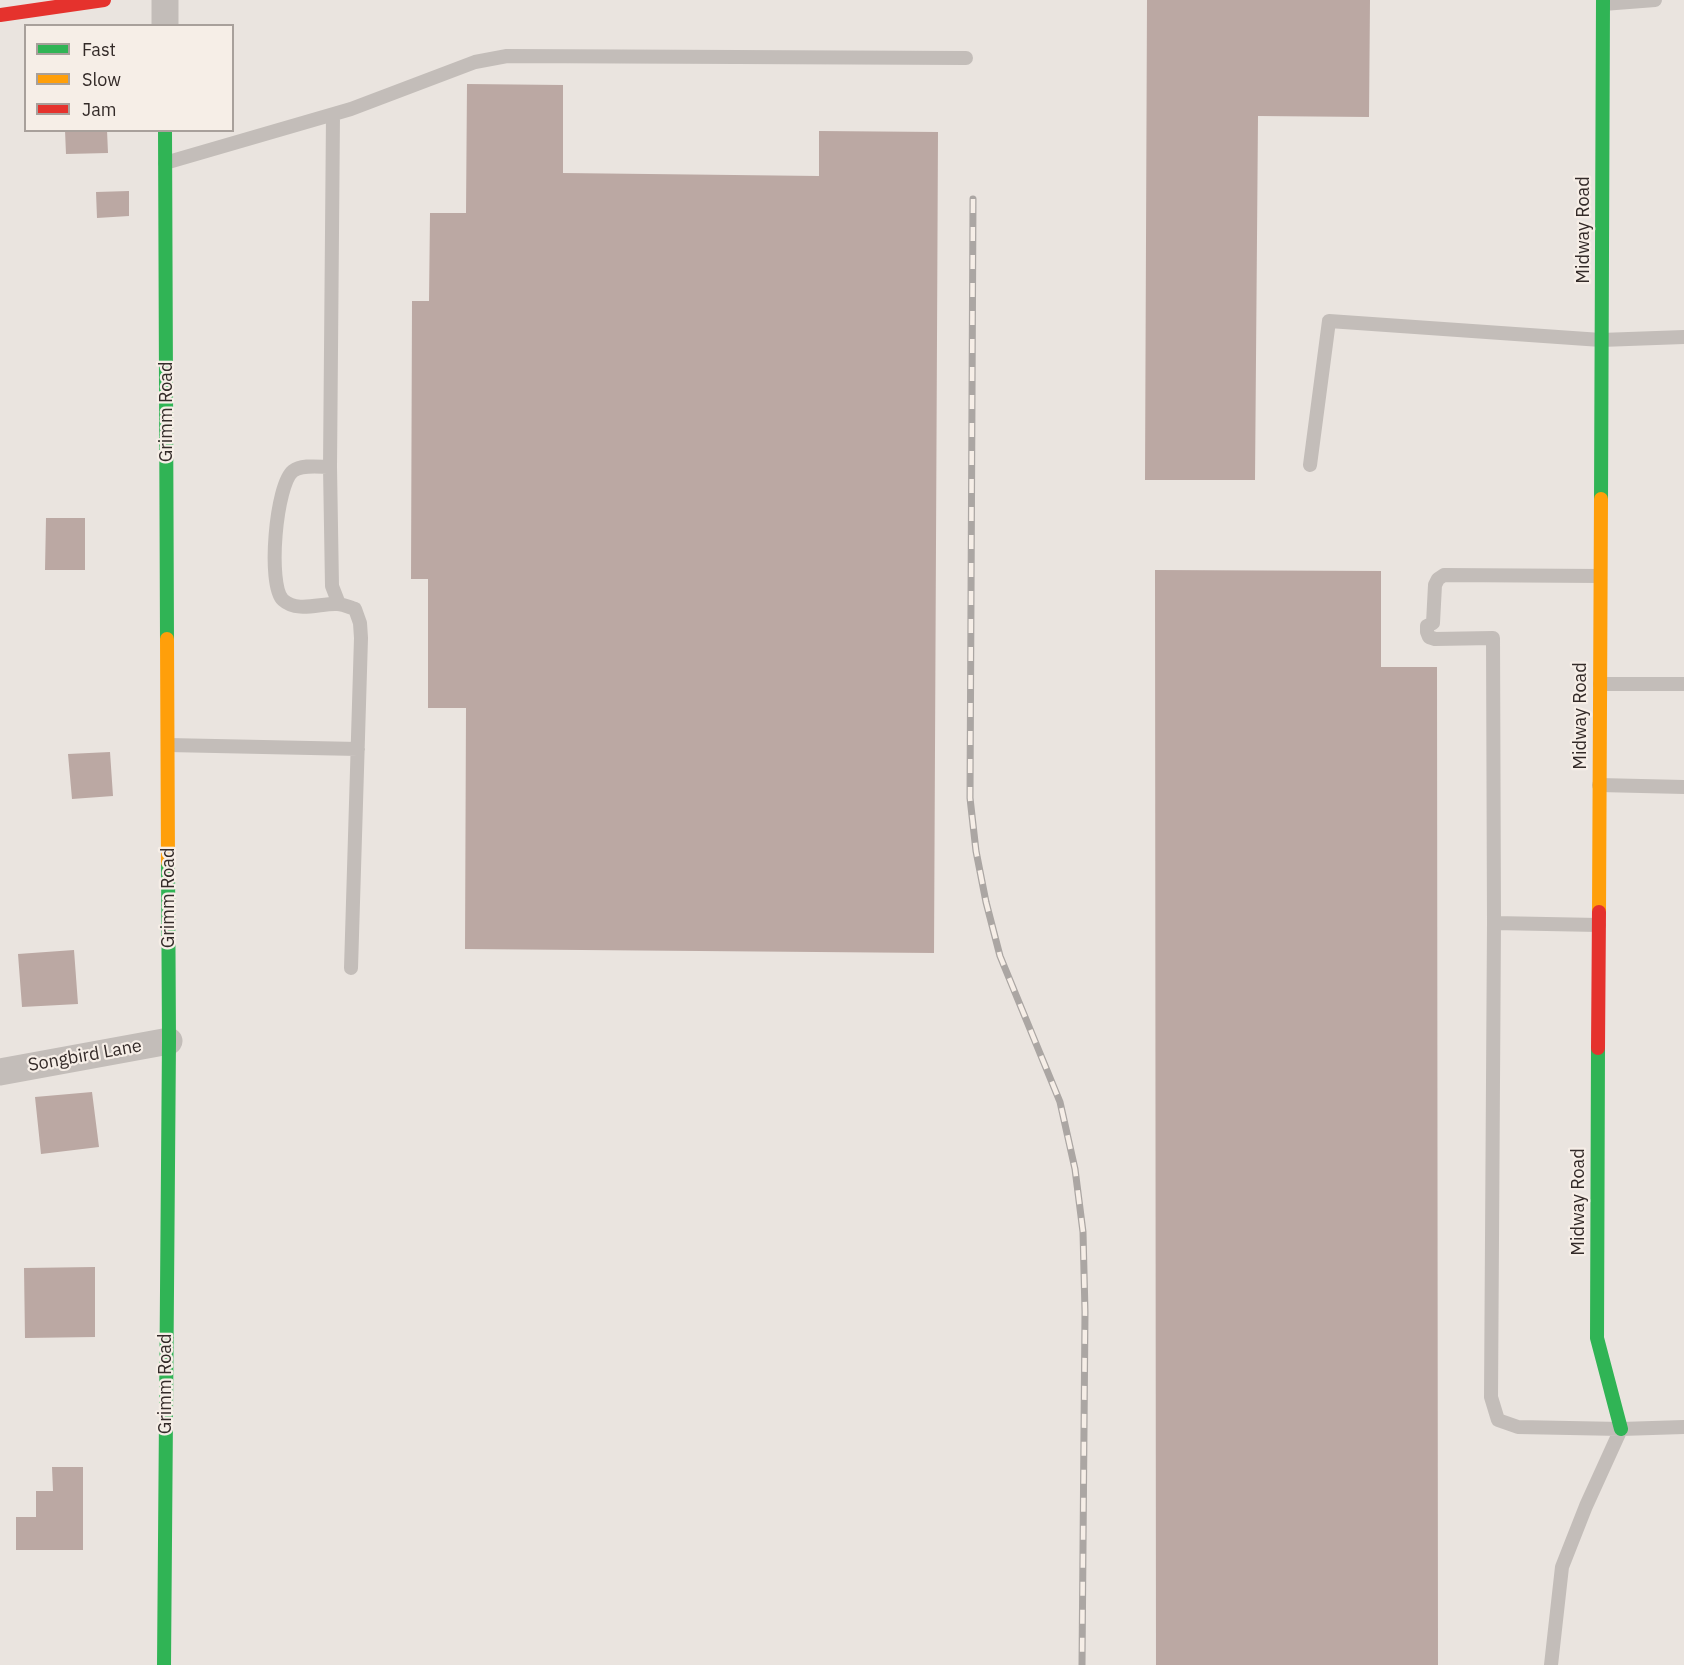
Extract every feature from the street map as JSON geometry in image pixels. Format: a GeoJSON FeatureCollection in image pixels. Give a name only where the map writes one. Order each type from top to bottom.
{"type":"FeatureCollection","features":[{"type":"Feature","properties":{"kind":"street"},"geometry":{"type":"LineString","coordinates":[[0,15],[104,0]]}},
{"type":"Feature","properties":{"kind":"street"},"geometry":{"type":"LineString","coordinates":[[165,0],[165,24]]}},
{"type":"Feature","properties":{"kind":"street","name":"Midway Road"},"geometry":{"type":"LineString","coordinates":[[1603,2],[1597,1338],[1621,1429]]}},
{"type":"Feature","properties":{"kind":"street","name":"Grimm Road"},"geometry":{"type":"LineString","coordinates":[[164,1665],[169,1041],[165,132]]}},
{"type":"Feature","properties":{"kind":"street","name":"Songbird Lane"},"geometry":{"type":"LineString","coordinates":[[0,1072],[169,1041]]}},
{"type":"Feature","properties":{"kind":"lane"},"geometry":{"type":"LineString","coordinates":[[1603,2],[1656,0]]}},
{"type":"Feature","properties":{"kind":"lane"},"geometry":{"type":"LineString","coordinates":[[165,163],[333,115],[475,62],[507,56],[966,58]]}},
{"type":"Feature","properties":{"kind":"lane"},"geometry":{"type":"LineString","coordinates":[[333,115],[330,467],[332,586],[339,604]]}},
{"type":"Feature","properties":{"kind":"lane"},"geometry":{"type":"LineString","coordinates":[[1310,465],[1329,321],[1601,340],[1684,337]]}},
{"type":"Feature","properties":{"kind":"lane"},"geometry":{"type":"LineString","coordinates":[[330,467],[300,468],[293,471],[286,480],[280,505],[274,560],[280,596],[285,602],[298,607],[339,604],[355,609],[360,623],[351,968]]}},
{"type":"Feature","properties":{"kind":"lane"},"geometry":{"type":"LineString","coordinates":[[1600,576],[1444,575],[1435,585],[1433,623],[1427,626],[1430,637],[1493,638],[1491,1397],[1498,1420],[1518,1427],[1621,1429],[1684,1427]]}},
{"type":"Feature","properties":{"kind":"lane"},"geometry":{"type":"LineString","coordinates":[[1600,684],[1684,684]]}},
{"type":"Feature","properties":{"kind":"lane"},"geometry":{"type":"LineString","coordinates":[[168,745],[358,749]]}},
{"type":"Feature","properties":{"kind":"lane"},"geometry":{"type":"LineString","coordinates":[[1599,785],[1684,787]]}},
{"type":"Feature","properties":{"kind":"lane"},"geometry":{"type":"LineString","coordinates":[[1494,923],[1599,925]]}},
{"type":"Feature","properties":{"kind":"lane"},"geometry":{"type":"LineString","coordinates":[[1551,1665],[1562,1567],[1586,1506],[1621,1429]]}},
{"type":"Feature","properties":{"kind":"building"},"geometry":{"type":"Polygon","coordinates":[[[1147,0],[1370,0],[1369,117],[1258,116],[1255,480],[1145,480],[1147,0]]]}},
{"type":"Feature","properties":{"kind":"building"},"geometry":{"type":"Polygon","coordinates":[[[467,84],[563,85],[563,173],[819,176],[819,131],[938,132],[934,953],[465,949],[466,708],[428,708],[428,579],[411,579],[412,301],[429,301],[430,213],[466,213],[467,84]]]}},
{"type":"Feature","properties":{"kind":"building"},"geometry":{"type":"Polygon","coordinates":[[[65,132],[107,132],[108,153],[66,154],[65,132]]]}},
{"type":"Feature","properties":{"kind":"building"},"geometry":{"type":"Polygon","coordinates":[[[129,191],[129,216],[97,218],[96,192],[129,191]]]}},
{"type":"Feature","properties":{"kind":"building"},"geometry":{"type":"Polygon","coordinates":[[[46,518],[85,518],[85,570],[45,570],[46,518]]]}},
{"type":"Feature","properties":{"kind":"building"},"geometry":{"type":"Polygon","coordinates":[[[1155,570],[1381,571],[1381,667],[1437,667],[1438,1665],[1156,1665],[1155,570]]]}},
{"type":"Feature","properties":{"kind":"building"},"geometry":{"type":"Polygon","coordinates":[[[110,752],[113,796],[72,799],[68,754],[110,752]]]}},
{"type":"Feature","properties":{"kind":"building"},"geometry":{"type":"Polygon","coordinates":[[[74,950],[78,1004],[22,1007],[18,954],[74,950]]]}},
{"type":"Feature","properties":{"kind":"building"},"geometry":{"type":"Polygon","coordinates":[[[92,1092],[99,1147],[41,1154],[35,1097],[92,1092]]]}},
{"type":"Feature","properties":{"kind":"building"},"geometry":{"type":"Polygon","coordinates":[[[95,1267],[95,1337],[25,1338],[24,1268],[95,1267]]]}},
{"type":"Feature","properties":{"kind":"building"},"geometry":{"type":"Polygon","coordinates":[[[52,1467],[83,1467],[83,1550],[16,1550],[16,1517],[36,1517],[36,1491],[53,1491],[52,1467]]]}},
{"type":"Feature","properties":{"kind":"railway"},"geometry":{"type":"LineString","coordinates":[[973,199],[970,798],[976,851],[1000,956],[1060,1102],[1075,1169],[1083,1232],[1085,1312],[1082,1665]]}},
{"type":"Feature","properties":{"kind":"traffic: fast"},"geometry":{"type":"LineString","coordinates":[[1601,499],[1603,0]]}},
{"type":"Feature","properties":{"kind":"traffic: fast"},"geometry":{"type":"LineString","coordinates":[[165,132],[167,639]]}},
{"type":"Feature","properties":{"kind":"traffic: fast"},"geometry":{"type":"LineString","coordinates":[[164,1665],[169,1041],[168,862]]}},
{"type":"Feature","properties":{"kind":"traffic: fast"},"geometry":{"type":"LineString","coordinates":[[1598,1048],[1597,1338],[1621,1429]]}},
{"type":"Feature","properties":{"kind":"traffic: slow"},"geometry":{"type":"LineString","coordinates":[[1599,912],[1601,499]]}},
{"type":"Feature","properties":{"kind":"traffic: slow"},"geometry":{"type":"LineString","coordinates":[[167,639],[168,862]]}},
{"type":"Feature","properties":{"kind":"traffic: jam"},"geometry":{"type":"LineString","coordinates":[[0,15],[104,0]]}},
{"type":"Feature","properties":{"kind":"traffic: jam"},"geometry":{"type":"LineString","coordinates":[[1598,1048],[1599,912]]}}]}
